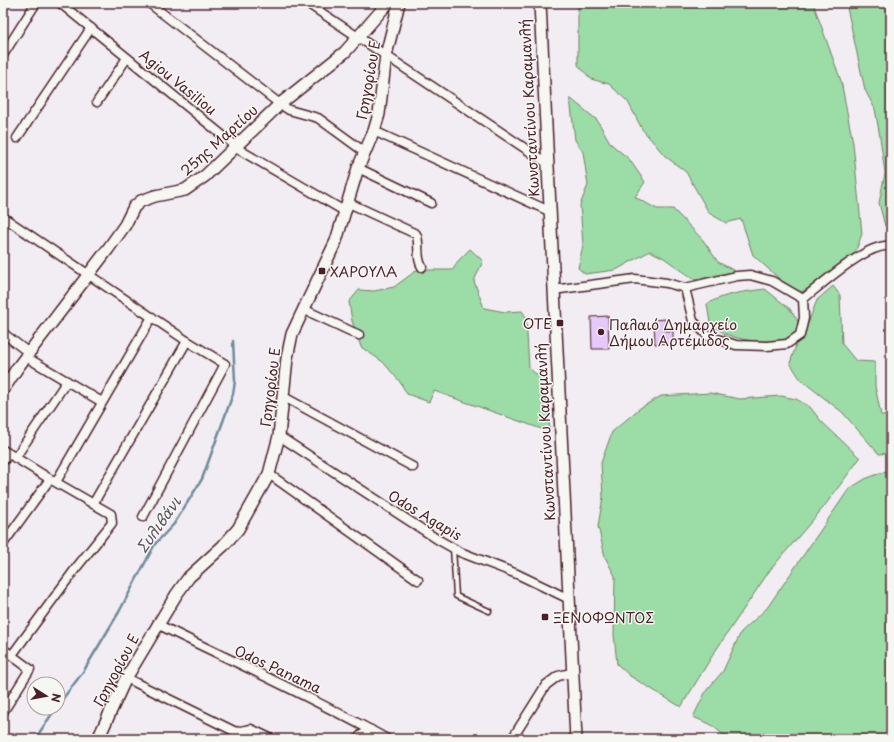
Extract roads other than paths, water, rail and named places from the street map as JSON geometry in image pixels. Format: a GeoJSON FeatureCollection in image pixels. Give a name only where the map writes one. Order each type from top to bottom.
{"type":"FeatureCollection","features":[{"type":"Feature","properties":{"kind":"street"},"geometry":{"type":"LineString","coordinates":[[3,55],[36,3]]}},
{"type":"Feature","properties":{"kind":"street","name":"Agiou Vasiliou"},"geometry":{"type":"LineString","coordinates":[[60,3],[225,136],[236,147],[347,207],[416,234],[418,238],[419,262],[422,267]]}},
{"type":"Feature","properties":{"kind":"street"},"geometry":{"type":"LineString","coordinates":[[149,3],[280,104],[289,110],[318,118],[366,153]]}},
{"type":"Feature","properties":{"kind":"street"},"geometry":{"type":"LineString","coordinates":[[307,3],[547,163]]}},
{"type":"Feature","properties":{"kind":"street","name":"25ης Μαρτίου"},"geometry":{"type":"LineString","coordinates":[[3,390],[27,355],[90,274],[125,225],[134,207],[141,201],[155,196],[184,190],[195,184],[280,104],[326,69],[359,38],[388,3]]}},
{"type":"Feature","properties":{"kind":"street","name":"Γρηγορίου Ε"},"geometry":{"type":"LineString","coordinates":[[98,739],[126,678],[157,624],[189,576],[223,546],[238,529],[260,493],[269,474],[279,436],[287,358],[292,334],[330,253],[347,207],[358,168],[366,153],[374,131],[379,114],[386,56],[399,3]]}},
{"type":"Feature","properties":{"kind":"street","name":"Κωνσταντίνου Καραμανλή"},"geometry":{"type":"LineString","coordinates":[[540,3],[571,673],[576,739]]}},
{"type":"Feature","properties":{"kind":"street"},"geometry":{"type":"LineString","coordinates":[[17,138],[91,28]]}},
{"type":"Feature","properties":{"kind":"street"},"geometry":{"type":"LineString","coordinates":[[97,102],[127,58]]}},
{"type":"Feature","properties":{"kind":"street"},"geometry":{"type":"LineString","coordinates":[[374,131],[549,211]]}},
{"type":"Feature","properties":{"kind":"street"},"geometry":{"type":"LineString","coordinates":[[358,168],[431,203]]}},
{"type":"Feature","properties":{"kind":"street"},"geometry":{"type":"LineString","coordinates":[[3,216],[187,341],[225,364],[143,517]]}},
{"type":"Feature","properties":{"kind":"street"},"geometry":{"type":"LineString","coordinates":[[803,299],[868,250],[885,245],[891,246]]}},
{"type":"Feature","properties":{"kind":"street"},"geometry":{"type":"LineString","coordinates":[[553,290],[635,279],[667,283],[685,288],[737,276],[750,275],[772,281],[803,299]]}},
{"type":"Feature","properties":{"kind":"street"},"geometry":{"type":"LineString","coordinates":[[685,288],[693,321],[708,336],[736,345],[767,346],[787,344],[800,335],[804,318],[803,299]]}},
{"type":"Feature","properties":{"kind":"street"},"geometry":{"type":"LineString","coordinates":[[303,310],[359,335]]}},
{"type":"Feature","properties":{"kind":"street"},"geometry":{"type":"LineString","coordinates":[[3,544],[53,481],[152,317]]}},
{"type":"Feature","properties":{"kind":"street"},"geometry":{"type":"LineString","coordinates":[[3,333],[27,355],[102,402]]}},
{"type":"Feature","properties":{"kind":"street"},"geometry":{"type":"LineString","coordinates":[[93,504],[187,341]]}},
{"type":"Feature","properties":{"kind":"street"},"geometry":{"type":"LineString","coordinates":[[3,461],[67,381]]}},
{"type":"Feature","properties":{"kind":"street"},"geometry":{"type":"LineString","coordinates":[[284,398],[413,467]]}},
{"type":"Feature","properties":{"kind":"street","name":"Odos Agapis"},"geometry":{"type":"LineString","coordinates":[[279,436],[392,511],[453,548],[517,574],[568,598]]}},
{"type":"Feature","properties":{"kind":"street"},"geometry":{"type":"LineString","coordinates":[[9,454],[111,514],[112,523],[76,568],[12,655]]}},
{"type":"Feature","properties":{"kind":"street"},"geometry":{"type":"LineString","coordinates":[[269,474],[418,580]]}},
{"type":"Feature","properties":{"kind":"street","name":"Odos Panama"},"geometry":{"type":"LineString","coordinates":[[157,624],[240,665],[286,685],[387,739]]}},
{"type":"Feature","properties":{"kind":"street"},"geometry":{"type":"LineString","coordinates":[[3,649],[29,667],[29,672],[3,712]]}},
{"type":"Feature","properties":{"kind":"street"},"geometry":{"type":"LineString","coordinates":[[512,739],[546,684],[558,676],[571,673]]}},
{"type":"Feature","properties":{"kind":"street"},"geometry":{"type":"LineString","coordinates":[[126,678],[236,732],[251,729],[272,739]]}},
{"type":"Feature","properties":{"kind":"street"},"geometry":{"type":"LineString","coordinates":[[358,739],[361,735],[371,730]]}},
{"type":"Feature","properties":{"kind":"lane"},"geometry":{"type":"LineString","coordinates":[[453,548],[456,596],[489,611]]}},
{"type":"Feature","properties":{"kind":"waterway","name":"Συλιβάνι"},"geometry":{"type":"LineString","coordinates":[[66,694],[83,672],[119,612],[155,544],[174,524],[202,479],[233,394],[235,381],[233,341]]}},
{"type":"Feature","properties":{"kind":"waterway","name":"Συλιβάνι"},"geometry":{"type":"LineString","coordinates":[[35,739],[51,716]]}},
{"type":"Feature","properties":{"kind":"place","name":"ΧΑΡΟΥΛΑ"},"geometry":{"type":"Point","coordinates":[322,271]}},
{"type":"Feature","properties":{"kind":"place","name":"ΟΤΕ"},"geometry":{"type":"Point","coordinates":[560,323]}},
{"type":"Feature","properties":{"kind":"place","name":"Παλαιό Δημαρχείο Δήμου Αρτέμιδος"},"geometry":{"type":"Point","coordinates":[601,332]}},
{"type":"Feature","properties":{"kind":"place","name":"ΞΕΝΟΦΩΝΤΟΣ"},"geometry":{"type":"Point","coordinates":[545,617]}}]}
